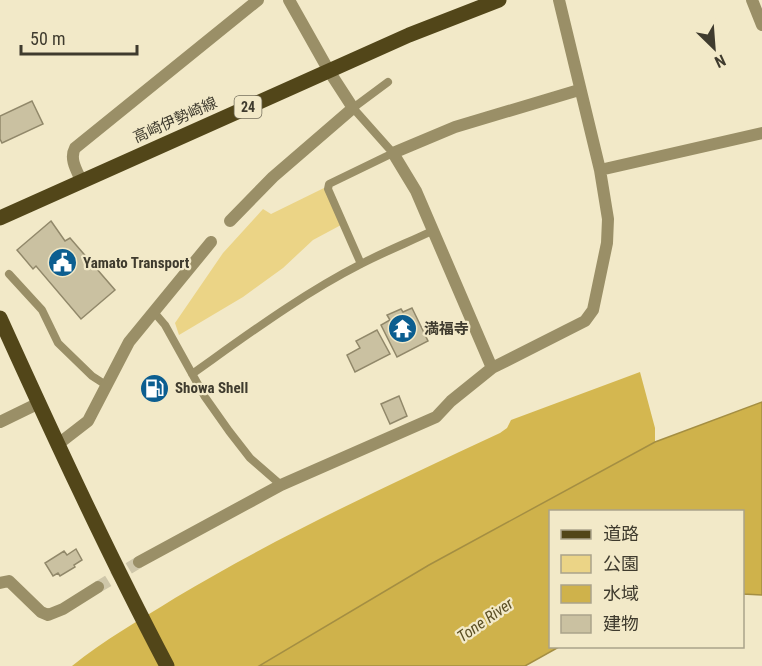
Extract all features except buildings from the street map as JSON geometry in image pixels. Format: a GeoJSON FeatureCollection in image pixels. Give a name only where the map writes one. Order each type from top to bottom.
{"type":"FeatureCollection","features":[{"type":"Feature","properties":{"kind":"main road","name":"高崎伊勢崎線"},"geometry":{"type":"LineString","coordinates":[[0,218],[445,20],[499,0]]}},
{"type":"Feature","properties":{"kind":"main road"},"geometry":{"type":"LineString","coordinates":[[0,318],[57,445],[131,598],[167,666]]}},
{"type":"Feature","properties":{"kind":"street"},"geometry":{"type":"LineString","coordinates":[[82,182],[72,160],[75,148],[258,0]]}},
{"type":"Feature","properties":{"kind":"street"},"geometry":{"type":"LineString","coordinates":[[230,221],[273,177],[353,108],[289,0]]}},
{"type":"Feature","properties":{"kind":"street"},"geometry":{"type":"LineString","coordinates":[[139,562],[281,485],[436,417],[451,401],[492,368],[585,321],[593,310],[609,230],[600,170],[559,0]]}},
{"type":"Feature","properties":{"kind":"street"},"geometry":{"type":"LineString","coordinates":[[752,0],[762,25]]}},
{"type":"Feature","properties":{"kind":"street"},"geometry":{"type":"LineString","coordinates":[[492,368],[416,191],[393,153],[455,127],[579,90]]}},
{"type":"Feature","properties":{"kind":"street"},"geometry":{"type":"LineString","coordinates":[[600,170],[762,133]]}},
{"type":"Feature","properties":{"kind":"street"},"geometry":{"type":"LineString","coordinates":[[57,445],[88,421],[129,342],[211,242]]}},
{"type":"Feature","properties":{"kind":"street"},"geometry":{"type":"LineString","coordinates":[[0,422],[39,403]]}},
{"type":"Feature","properties":{"kind":"street"},"geometry":{"type":"LineString","coordinates":[[0,583],[5,580],[9,581],[41,612],[48,615],[63,609],[98,587]]}},
{"type":"Feature","properties":{"kind":"lane"},"geometry":{"type":"LineString","coordinates":[[361,264],[327,189],[329,184],[393,153],[353,108],[387,82]]}},
{"type":"Feature","properties":{"kind":"lane"},"geometry":{"type":"LineString","coordinates":[[192,374],[291,306],[361,264],[432,231]]}},
{"type":"Feature","properties":{"kind":"lane"},"geometry":{"type":"LineString","coordinates":[[9,274],[42,310],[58,343],[92,376],[106,385]]}},
{"type":"Feature","properties":{"kind":"lane"},"geometry":{"type":"LineString","coordinates":[[153,311],[165,325],[205,397],[250,458],[281,485]]}},
{"type":"Feature","properties":{"kind":"green space"},"geometry":{"type":"Polygon","coordinates":[[[324,188],[341,225],[313,240],[283,268],[243,297],[179,335],[175,323],[223,253],[263,209],[271,214],[324,188]]]}},
{"type":"Feature","properties":{"kind":"shaded area"},"geometry":{"type":"Polygon","coordinates":[[[640,372],[655,428],[655,442],[429,565],[259,666],[72,666],[109,639],[175,598],[254,553],[376,491],[500,433],[507,428],[511,420],[640,372]]]}},
{"type":"Feature","properties":{"kind":"water","name":"Tone River"},"geometry":{"type":"Polygon","coordinates":[[[762,402],[762,595],[744,594],[744,510],[549,510],[549,648],[557,648],[525,666],[259,666],[429,565],[655,442],[762,402]]]}},
{"type":"Feature","properties":{"kind":"tunnel"},"geometry":{"type":"LineString","coordinates":[[98,587],[139,562]]}},
{"type":"Feature","properties":{"kind":"place","name":"Yamato Transport"},"geometry":{"type":"Point","coordinates":[62,263]}},
{"type":"Feature","properties":{"kind":"place","name":"満福寺"},"geometry":{"type":"Point","coordinates":[403,329]}},
{"type":"Feature","properties":{"kind":"place","name":"Showa Shell"},"geometry":{"type":"Point","coordinates":[154,388]}}]}
